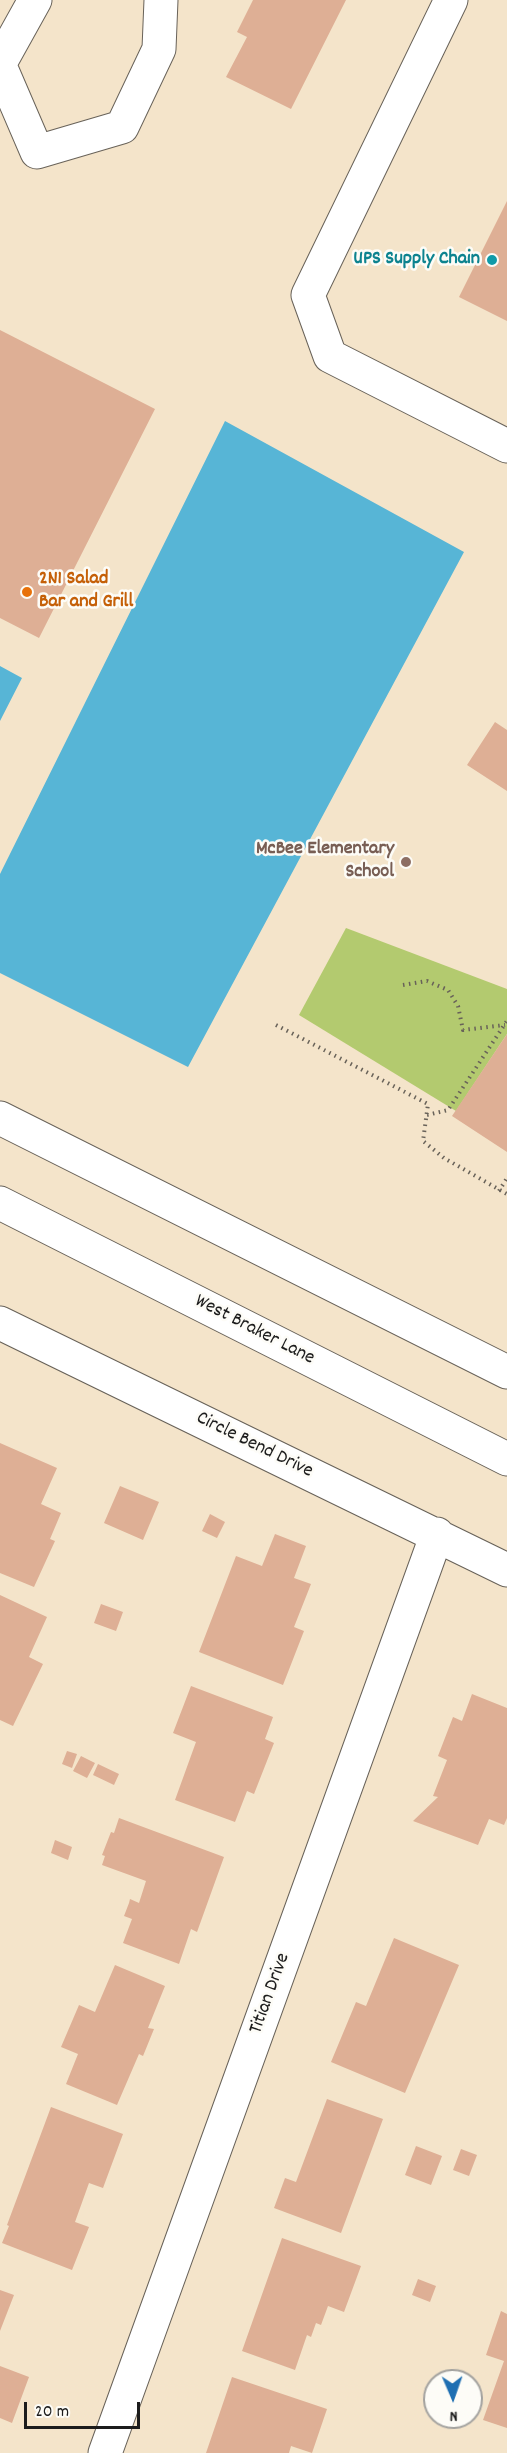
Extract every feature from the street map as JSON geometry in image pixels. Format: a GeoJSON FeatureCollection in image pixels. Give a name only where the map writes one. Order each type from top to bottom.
{"type":"FeatureCollection","features":[{"type":"Feature","properties":{"kind":"street"},"geometry":{"type":"LineString","coordinates":[[35,0],[0,64],[37,152],[122,127],[159,49],[161,0]]}},
{"type":"Feature","properties":{"kind":"street"},"geometry":{"type":"LineString","coordinates":[[451,0],[308,295],[330,356],[507,446]]}},
{"type":"Feature","properties":{"kind":"street"},"geometry":{"type":"LineString","coordinates":[[0,1118],[507,1372]]}},
{"type":"Feature","properties":{"kind":"street","name":"West Braker Lane"},"geometry":{"type":"LineString","coordinates":[[0,1203],[507,1459]]}},
{"type":"Feature","properties":{"kind":"street","name":"Circle Bend Drive"},"geometry":{"type":"LineString","coordinates":[[0,1323],[507,1570]]}},
{"type":"Feature","properties":{"kind":"street","name":"Titian Drive"},"geometry":{"type":"LineString","coordinates":[[105,2453],[437,1534]]}},
{"type":"Feature","properties":{"kind":"path"},"geometry":{"type":"LineString","coordinates":[[403,985],[427,981],[448,990],[458,1006],[463,1030],[506,1023]]}},
{"type":"Feature","properties":{"kind":"path"},"geometry":{"type":"LineString","coordinates":[[427,1115],[448,1110],[506,1023]]}},
{"type":"Feature","properties":{"kind":"path"},"geometry":{"type":"LineString","coordinates":[[276,1025],[428,1104],[423,1141],[444,1158],[507,1194]]}},
{"type":"Feature","properties":{"kind":"path"},"geometry":{"type":"LineString","coordinates":[[500,1191],[507,1178]]}},
{"type":"Feature","properties":{"kind":"green space"},"geometry":{"type":"Polygon","coordinates":[[[346,928],[507,989],[507,1034],[456,1111],[299,1015],[346,928]]]}},
{"type":"Feature","properties":{"kind":"water"},"geometry":{"type":"Polygon","coordinates":[[[225,421],[464,552],[188,1067],[0,973],[0,874],[225,421]]]}},
{"type":"Feature","properties":{"kind":"water"},"geometry":{"type":"Polygon","coordinates":[[[0,666],[22,678],[0,721],[0,666]]]}},
{"type":"Feature","properties":{"kind":"building"},"geometry":{"type":"Polygon","coordinates":[[[253,0],[346,0],[291,109],[226,77],[247,37],[237,32],[253,0]]]}},
{"type":"Feature","properties":{"kind":"building","name":"UPS Supply Chain"},"geometry":{"type":"Polygon","coordinates":[[[507,201],[507,321],[459,297],[507,201]]]}},
{"type":"Feature","properties":{"kind":"building"},"geometry":{"type":"Polygon","coordinates":[[[0,330],[155,409],[39,638],[0,618],[0,330]]]}},
{"type":"Feature","properties":{"kind":"building"},"geometry":{"type":"Polygon","coordinates":[[[495,722],[507,730],[507,791],[467,765],[495,722]]]}},
{"type":"Feature","properties":{"kind":"building"},"geometry":{"type":"Polygon","coordinates":[[[507,1034],[507,1152],[452,1116],[507,1034]]]}},
{"type":"Feature","properties":{"kind":"building"},"geometry":{"type":"Polygon","coordinates":[[[0,1443],[57,1468],[41,1504],[61,1513],[50,1539],[55,1541],[34,1587],[0,1573],[0,1443]]]}},
{"type":"Feature","properties":{"kind":"building"},"geometry":{"type":"Polygon","coordinates":[[[120,1486],[159,1502],[143,1540],[104,1523],[120,1486]]]}},
{"type":"Feature","properties":{"kind":"building"},"geometry":{"type":"Polygon","coordinates":[[[210,1514],[225,1522],[217,1538],[202,1531],[210,1514]]]}},
{"type":"Feature","properties":{"kind":"building"},"geometry":{"type":"Polygon","coordinates":[[[275,1534],[306,1546],[294,1578],[311,1584],[294,1627],[304,1631],[283,1685],[199,1652],[236,1556],[262,1566],[275,1534]]]}},
{"type":"Feature","properties":{"kind":"building"},"geometry":{"type":"Polygon","coordinates":[[[0,1595],[47,1617],[29,1657],[43,1664],[13,1726],[0,1720],[0,1595]]]}},
{"type":"Feature","properties":{"kind":"building"},"geometry":{"type":"Polygon","coordinates":[[[101,1604],[123,1612],[116,1631],[94,1623],[101,1604]]]}},
{"type":"Feature","properties":{"kind":"building"},"geometry":{"type":"Polygon","coordinates":[[[191,1686],[273,1717],[265,1739],[274,1743],[254,1794],[247,1791],[235,1822],[175,1800],[196,1742],[173,1733],[191,1686]]]}},
{"type":"Feature","properties":{"kind":"building"},"geometry":{"type":"Polygon","coordinates":[[[472,1694],[507,1708],[507,1818],[504,1825],[489,1819],[478,1845],[413,1821],[438,1797],[433,1796],[447,1760],[438,1756],[453,1717],[462,1721],[472,1694]]]}},
{"type":"Feature","properties":{"kind":"building"},"geometry":{"type":"Polygon","coordinates":[[[67,1751],[77,1754],[72,1768],[62,1764],[67,1751]]]}},
{"type":"Feature","properties":{"kind":"building"},"geometry":{"type":"Polygon","coordinates":[[[81,1756],[95,1763],[87,1778],[73,1771],[81,1756]]]}},
{"type":"Feature","properties":{"kind":"building"},"geometry":{"type":"Polygon","coordinates":[[[98,1764],[119,1774],[114,1785],[93,1775],[98,1764]]]}},
{"type":"Feature","properties":{"kind":"building"},"geometry":{"type":"Polygon","coordinates":[[[119,1818],[224,1857],[197,1932],[191,1929],[179,1964],[123,1943],[132,1919],[124,1916],[130,1899],[139,1903],[146,1881],[102,1865],[105,1856],[102,1855],[119,1818]]]}},
{"type":"Feature","properties":{"kind":"building"},"geometry":{"type":"Polygon","coordinates":[[[55,1840],[72,1847],[68,1860],[51,1853],[55,1840]]]}},
{"type":"Feature","properties":{"kind":"building"},"geometry":{"type":"Polygon","coordinates":[[[394,1938],[459,1965],[405,2093],[331,2062],[356,2002],[366,2006],[394,1938]]]}},
{"type":"Feature","properties":{"kind":"building"},"geometry":{"type":"Polygon","coordinates":[[[115,1965],[165,1986],[148,2028],[154,2029],[143,2056],[139,2054],[117,2105],[66,2084],[78,2054],[61,2047],[79,2005],[95,2012],[115,1965]]]}},
{"type":"Feature","properties":{"kind":"building"},"geometry":{"type":"Polygon","coordinates":[[[327,2099],[383,2119],[341,2233],[274,2208],[285,2178],[296,2182],[327,2099]]]}},
{"type":"Feature","properties":{"kind":"building"},"geometry":{"type":"Polygon","coordinates":[[[51,2107],[123,2134],[103,2188],[89,2183],[75,2222],[89,2227],[72,2270],[2,2243],[51,2107]]]}},
{"type":"Feature","properties":{"kind":"building"},"geometry":{"type":"Polygon","coordinates":[[[416,2146],[442,2156],[431,2185],[405,2175],[416,2146]]]}},
{"type":"Feature","properties":{"kind":"building"},"geometry":{"type":"Polygon","coordinates":[[[461,2149],[477,2155],[469,2176],[453,2170],[461,2149]]]}},
{"type":"Feature","properties":{"kind":"building"},"geometry":{"type":"Polygon","coordinates":[[[282,2238],[361,2266],[344,2312],[328,2306],[321,2325],[316,2323],[311,2337],[307,2335],[295,2370],[242,2351],[282,2238]]]}},
{"type":"Feature","properties":{"kind":"building"},"geometry":{"type":"Polygon","coordinates":[[[418,2279],[436,2286],[430,2302],[412,2295],[418,2279]]]}},
{"type":"Feature","properties":{"kind":"building"},"geometry":{"type":"Polygon","coordinates":[[[0,2290],[14,2295],[0,2331],[0,2290]]]}},
{"type":"Feature","properties":{"kind":"building"},"geometry":{"type":"Polygon","coordinates":[[[501,2311],[507,2314],[507,2428],[483,2420],[504,2361],[486,2355],[501,2311]]]}},
{"type":"Feature","properties":{"kind":"building"},"geometry":{"type":"Polygon","coordinates":[[[0,2366],[29,2377],[12,2423],[0,2418],[0,2366]]]}},
{"type":"Feature","properties":{"kind":"building"},"geometry":{"type":"Polygon","coordinates":[[[232,2377],[327,2409],[312,2453],[291,2446],[289,2453],[206,2453],[232,2377]]]}},
{"type":"Feature","properties":{"kind":"place","name":"UPS Supply Chain"},"geometry":{"type":"Point","coordinates":[492,260]}},
{"type":"Feature","properties":{"kind":"place","name":"2N1 Salad Bar and Grill"},"geometry":{"type":"Point","coordinates":[27,592]}},
{"type":"Feature","properties":{"kind":"place","name":"McBee Elementary School"},"geometry":{"type":"Point","coordinates":[406,862]}}]}
